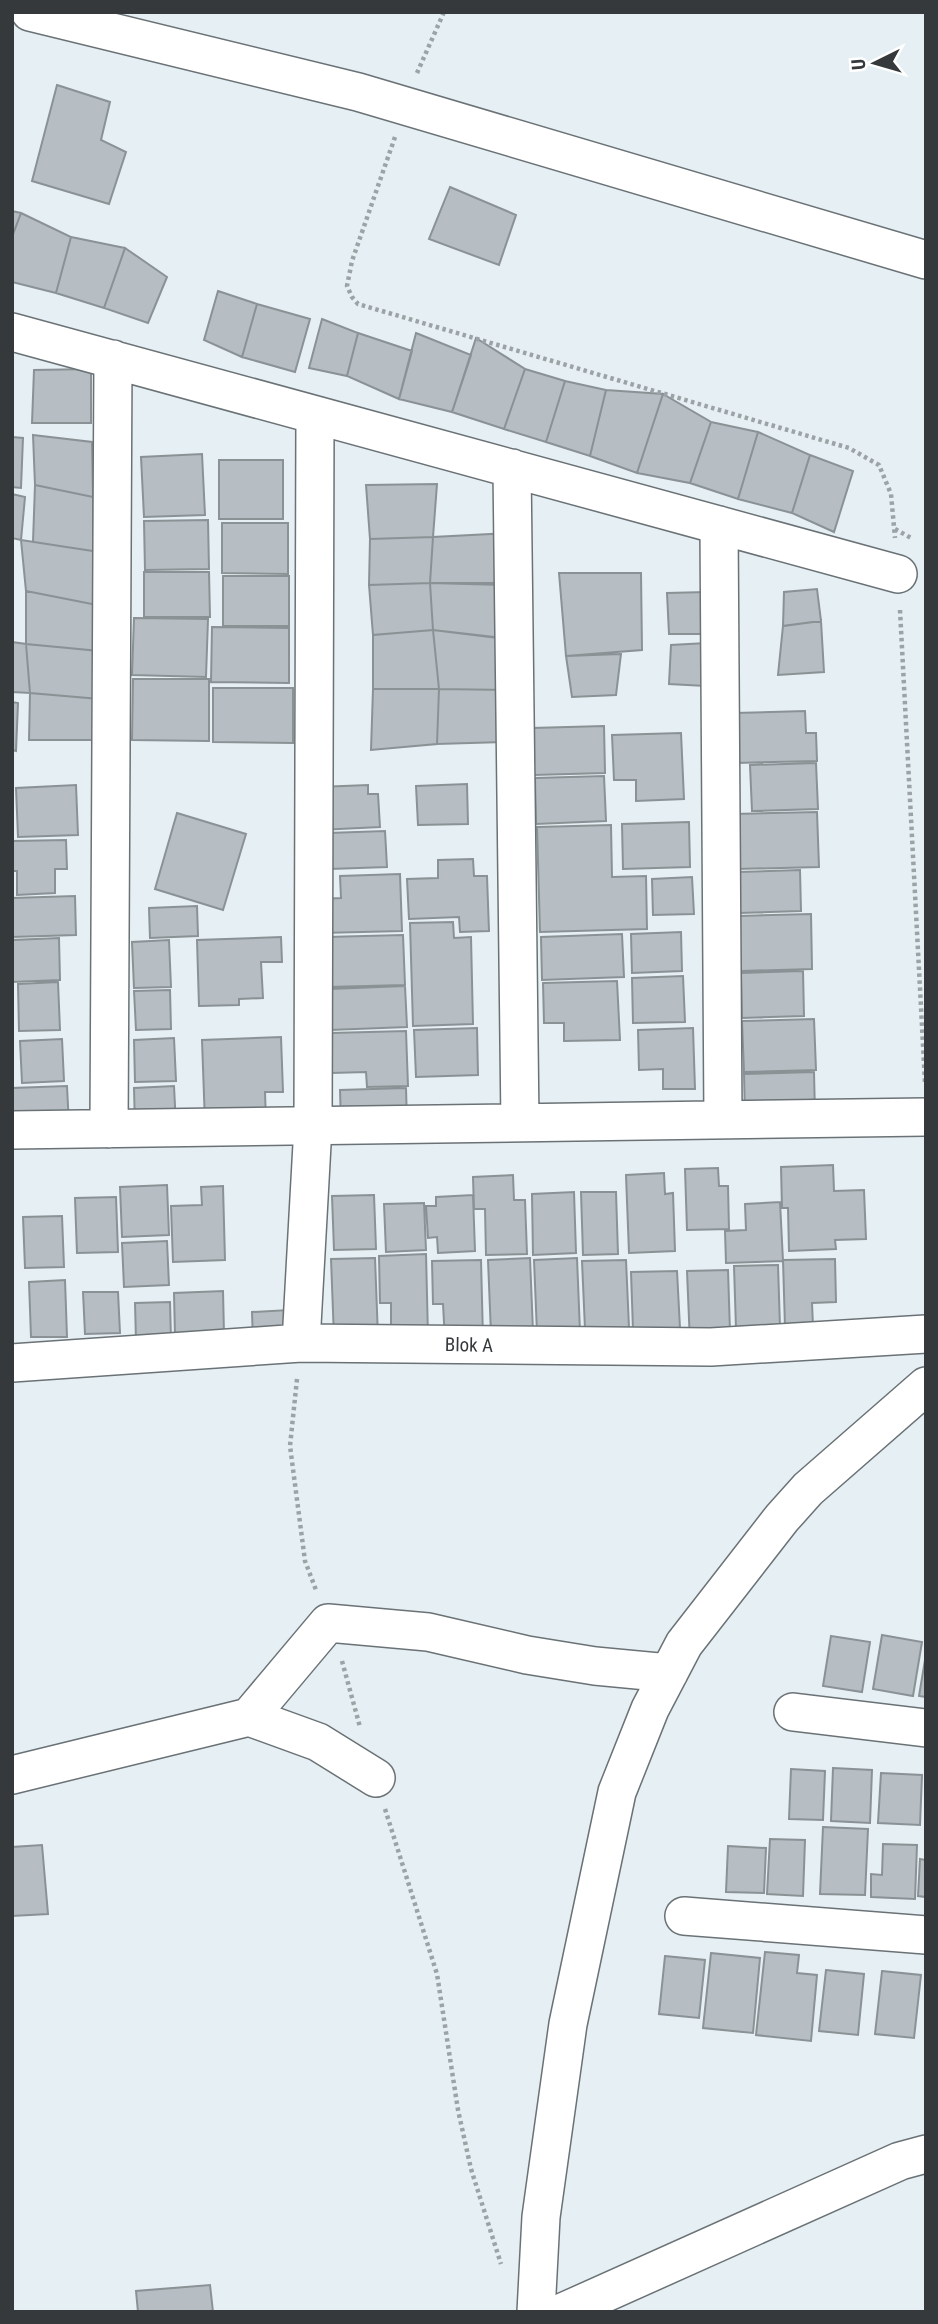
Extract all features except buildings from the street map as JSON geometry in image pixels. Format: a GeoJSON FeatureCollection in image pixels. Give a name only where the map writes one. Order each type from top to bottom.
{"type":"FeatureCollection","features":[{"type":"Feature","properties":{"kind":"street"},"geometry":{"type":"LineString","coordinates":[[30,12],[150,26],[289,74],[403,105],[926,260]]}},
{"type":"Feature","properties":{"kind":"street"},"geometry":{"type":"LineString","coordinates":[[12,332],[898,573]]}},
{"type":"Feature","properties":{"kind":"street"},"geometry":{"type":"LineString","coordinates":[[108,1129],[113,359]]}},
{"type":"Feature","properties":{"kind":"street"},"geometry":{"type":"LineString","coordinates":[[301,1343],[313,1126],[315,415]]}},
{"type":"Feature","properties":{"kind":"street"},"geometry":{"type":"LineString","coordinates":[[512,468],[520,1123]]}},
{"type":"Feature","properties":{"kind":"street"},"geometry":{"type":"LineString","coordinates":[[719,525],[723,1120]]}},
{"type":"Feature","properties":{"kind":"street"},"geometry":{"type":"LineString","coordinates":[[12,1130],[926,1117]]}},
{"type":"Feature","properties":{"kind":"street","name":"Blok A"},"geometry":{"type":"LineString","coordinates":[[12,1363],[301,1343],[711,1347],[926,1334]]}},
{"type":"Feature","properties":{"kind":"street"},"geometry":{"type":"LineString","coordinates":[[536,2312],[541,2217],[568,2024],[617,1792],[650,1709],[684,1644],[721,1594],[808,1489],[926,1387]]}},
{"type":"Feature","properties":{"kind":"street"},"geometry":{"type":"LineString","coordinates":[[248,1717],[328,1623],[428,1632],[527,1655],[595,1666],[669,1673]]}},
{"type":"Feature","properties":{"kind":"street"},"geometry":{"type":"LineString","coordinates":[[793,1712],[926,1728]]}},
{"type":"Feature","properties":{"kind":"street"},"geometry":{"type":"LineString","coordinates":[[12,1775],[248,1717],[318,1742],[376,1779]]}},
{"type":"Feature","properties":{"kind":"street"},"geometry":{"type":"LineString","coordinates":[[684,1916],[926,1935]]}},
{"type":"Feature","properties":{"kind":"street"},"geometry":{"type":"LineString","coordinates":[[563,2312],[900,2161],[926,2154]]}},
{"type":"Feature","properties":{"kind":"path"},"geometry":{"type":"LineString","coordinates":[[443,12],[403,105],[391,150],[352,261],[347,286],[358,304],[849,448],[879,464],[891,494],[898,573],[925,1084]]}},
{"type":"Feature","properties":{"kind":"path"},"geometry":{"type":"LineString","coordinates":[[301,1343],[290,1446],[305,1561],[338,1648],[438,1975],[458,2110],[471,2169],[504,2273]]}}]}
